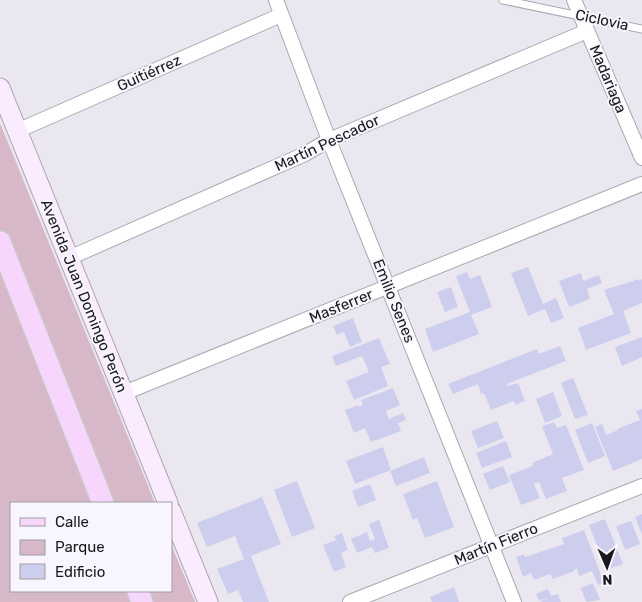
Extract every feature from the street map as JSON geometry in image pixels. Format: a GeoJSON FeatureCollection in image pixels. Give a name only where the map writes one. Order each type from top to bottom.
{"type":"FeatureCollection","features":[{"type":"Feature","properties":{"kind":"main road","name":"Avenida Juan Domingo Perón"},"geometry":{"type":"LineString","coordinates":[[0,88],[168,502]]}},
{"type":"Feature","properties":{"kind":"main road"},"geometry":{"type":"LineString","coordinates":[[0,242],[103,502]]}},
{"type":"Feature","properties":{"kind":"main road"},"geometry":{"type":"LineString","coordinates":[[172,513],[208,602]]}},
{"type":"Feature","properties":{"kind":"street","name":"Emilio Senes"},"geometry":{"type":"LineString","coordinates":[[276,0],[280,15],[329,140],[514,602]]}},
{"type":"Feature","properties":{"kind":"street","name":"Madariaga"},"geometry":{"type":"LineString","coordinates":[[574,0],[642,158]]}},
{"type":"Feature","properties":{"kind":"street","name":"Guitiérrez"},"geometry":{"type":"LineString","coordinates":[[17,130],[280,15]]}},
{"type":"Feature","properties":{"kind":"street","name":"Martín Pescador"},"geometry":{"type":"LineString","coordinates":[[69,258],[305,154],[329,140],[588,31]]}},
{"type":"Feature","properties":{"kind":"street","name":"Masferrer"},"geometry":{"type":"LineString","coordinates":[[124,393],[642,184]]}},
{"type":"Feature","properties":{"kind":"street","name":"Martín Fierro"},"geometry":{"type":"LineString","coordinates":[[350,602],[642,486]]}},
{"type":"Feature","properties":{"kind":"lane","name":"Ciclovia"},"geometry":{"type":"LineString","coordinates":[[502,0],[642,29]]}},
{"type":"Feature","properties":{"kind":"green space"},"geometry":{"type":"Polygon","coordinates":[[[0,123],[155,502],[10,502],[10,592],[172,592],[172,546],[195,602],[0,602],[0,123]]]}},
{"type":"Feature","properties":{"kind":"building"},"geometry":{"type":"Polygon","coordinates":[[[528,267],[543,304],[556,298],[564,318],[551,323],[545,309],[528,316],[511,273],[528,267]]]}},
{"type":"Feature","properties":{"kind":"building"},"geometry":{"type":"Polygon","coordinates":[[[467,272],[470,279],[480,275],[492,307],[471,315],[479,334],[433,352],[425,329],[470,312],[456,276],[467,272]]]}},
{"type":"Feature","properties":{"kind":"building"},"geometry":{"type":"Polygon","coordinates":[[[581,273],[583,281],[599,275],[602,283],[587,289],[590,299],[569,307],[559,281],[581,273]]]}},
{"type":"Feature","properties":{"kind":"building"},"geometry":{"type":"Polygon","coordinates":[[[639,279],[639,281],[642,279],[642,303],[623,311],[631,333],[586,350],[578,328],[614,314],[604,290],[639,279]]]}},
{"type":"Feature","properties":{"kind":"building"},"geometry":{"type":"Polygon","coordinates":[[[451,287],[458,307],[445,312],[437,292],[451,287]]]}},
{"type":"Feature","properties":{"kind":"building"},"geometry":{"type":"Polygon","coordinates":[[[353,318],[362,342],[350,347],[344,332],[337,335],[333,326],[353,318]]]}},
{"type":"Feature","properties":{"kind":"building"},"geometry":{"type":"Polygon","coordinates":[[[642,337],[642,357],[622,366],[615,347],[642,337]]]}},
{"type":"Feature","properties":{"kind":"building"},"geometry":{"type":"Polygon","coordinates":[[[379,338],[390,364],[381,367],[388,386],[354,400],[346,381],[369,372],[362,356],[336,366],[332,356],[379,338]]]}},
{"type":"Feature","properties":{"kind":"building"},"geometry":{"type":"Polygon","coordinates":[[[560,346],[566,361],[507,384],[508,386],[518,383],[525,401],[515,405],[514,401],[491,410],[484,393],[481,394],[478,384],[453,394],[448,384],[537,349],[539,354],[560,346]]]}},
{"type":"Feature","properties":{"kind":"building"},"geometry":{"type":"Polygon","coordinates":[[[573,378],[588,415],[575,419],[561,383],[573,378]]]}},
{"type":"Feature","properties":{"kind":"building"},"geometry":{"type":"Polygon","coordinates":[[[393,388],[400,405],[386,411],[389,419],[403,413],[406,420],[398,423],[401,431],[371,442],[365,428],[354,433],[345,410],[359,405],[359,407],[363,405],[361,400],[393,388]]]}},
{"type":"Feature","properties":{"kind":"building"},"geometry":{"type":"Polygon","coordinates":[[[553,392],[562,416],[545,423],[536,399],[553,392]]]}},
{"type":"Feature","properties":{"kind":"building"},"geometry":{"type":"Polygon","coordinates":[[[642,409],[642,459],[613,471],[595,427],[602,424],[606,435],[640,420],[636,411],[642,409]]]}},
{"type":"Feature","properties":{"kind":"building"},"geometry":{"type":"Polygon","coordinates":[[[497,421],[504,438],[478,448],[471,431],[497,421]]]}},
{"type":"Feature","properties":{"kind":"building"},"geometry":{"type":"Polygon","coordinates":[[[554,422],[557,428],[566,425],[584,470],[562,478],[567,491],[546,499],[539,482],[534,484],[540,498],[521,505],[509,475],[533,466],[532,463],[553,454],[542,426],[554,422]]]}},
{"type":"Feature","properties":{"kind":"building"},"geometry":{"type":"Polygon","coordinates":[[[592,423],[605,456],[588,463],[575,430],[592,423]]]}},
{"type":"Feature","properties":{"kind":"building"},"geometry":{"type":"Polygon","coordinates":[[[506,441],[512,457],[482,468],[476,453],[506,441]]]}},
{"type":"Feature","properties":{"kind":"building"},"geometry":{"type":"Polygon","coordinates":[[[383,447],[391,470],[355,484],[346,461],[383,447]]]}},
{"type":"Feature","properties":{"kind":"building"},"geometry":{"type":"Polygon","coordinates":[[[424,457],[430,473],[396,486],[390,471],[424,457]]]}},
{"type":"Feature","properties":{"kind":"building"},"geometry":{"type":"Polygon","coordinates":[[[503,466],[510,482],[490,490],[483,474],[503,466]]]}},
{"type":"Feature","properties":{"kind":"building"},"geometry":{"type":"Polygon","coordinates":[[[297,481],[315,528],[292,537],[274,490],[297,481]]]}},
{"type":"Feature","properties":{"kind":"building"},"geometry":{"type":"Polygon","coordinates":[[[437,481],[454,527],[425,538],[417,518],[413,520],[403,494],[437,481]]]}},
{"type":"Feature","properties":{"kind":"building"},"geometry":{"type":"Polygon","coordinates":[[[370,484],[376,500],[358,507],[352,491],[370,484]]]}},
{"type":"Feature","properties":{"kind":"building"},"geometry":{"type":"Polygon","coordinates":[[[262,497],[281,544],[251,556],[269,602],[243,602],[238,590],[228,594],[217,569],[244,559],[235,536],[207,547],[197,523],[262,497]]]}},
{"type":"Feature","properties":{"kind":"building"},"geometry":{"type":"Polygon","coordinates":[[[642,514],[642,535],[635,517],[642,514]]]}},
{"type":"Feature","properties":{"kind":"building"},"geometry":{"type":"Polygon","coordinates":[[[605,519],[623,564],[606,570],[589,525],[605,519]]]}},
{"type":"Feature","properties":{"kind":"building"},"geometry":{"type":"Polygon","coordinates":[[[379,520],[389,548],[375,553],[372,547],[357,553],[351,539],[367,532],[370,541],[375,539],[369,524],[379,520]]]}},
{"type":"Feature","properties":{"kind":"building"},"geometry":{"type":"Polygon","coordinates":[[[631,521],[640,544],[625,550],[616,526],[631,521]]]}},
{"type":"Feature","properties":{"kind":"building"},"geometry":{"type":"Polygon","coordinates":[[[584,530],[604,583],[598,585],[592,571],[579,576],[577,568],[553,579],[550,574],[534,580],[531,573],[523,577],[516,557],[524,554],[525,557],[564,544],[562,538],[584,530]]]}},
{"type":"Feature","properties":{"kind":"building"},"geometry":{"type":"Polygon","coordinates":[[[342,533],[348,550],[341,553],[346,567],[334,572],[323,545],[336,540],[334,536],[342,533]]]}},
{"type":"Feature","properties":{"kind":"building"},"geometry":{"type":"Polygon","coordinates":[[[593,583],[600,600],[586,602],[581,588],[593,583]]]}},
{"type":"Feature","properties":{"kind":"building"},"geometry":{"type":"Polygon","coordinates":[[[454,587],[459,602],[432,602],[430,597],[454,587]]]}},
{"type":"Feature","properties":{"kind":"building"},"geometry":{"type":"Polygon","coordinates":[[[548,589],[551,596],[558,594],[561,602],[540,602],[548,597],[539,601],[536,594],[548,589]]]}}]}
